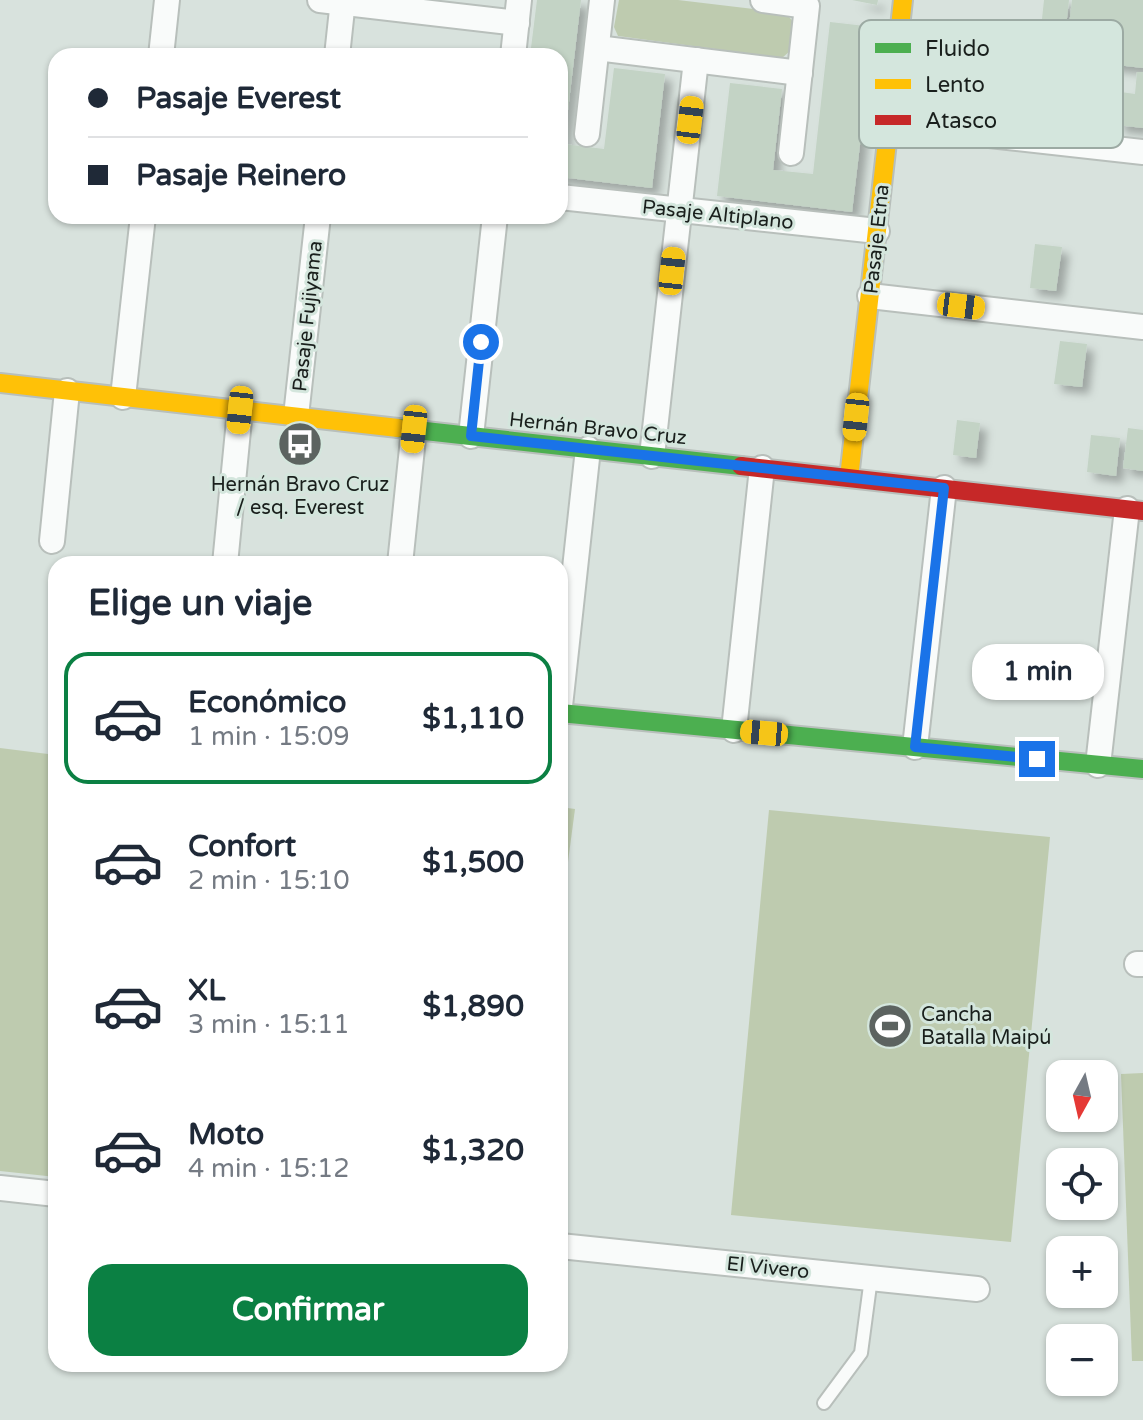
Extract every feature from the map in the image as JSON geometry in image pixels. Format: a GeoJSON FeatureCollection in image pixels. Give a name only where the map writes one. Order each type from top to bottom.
{"type":"FeatureCollection","features":[{"type":"Feature","properties":{"kind":"main road","name":"Pasaje Etna"},"geometry":{"type":"LineString","coordinates":[[901,20],[903,0]]}},
{"type":"Feature","properties":{"kind":"main road","name":"Pasaje Etna"},"geometry":{"type":"LineString","coordinates":[[849,478],[886,148]]}},
{"type":"Feature","properties":{"kind":"main road","name":"Hernán Bravo Cruz"},"geometry":{"type":"LineString","coordinates":[[0,383],[1135,510]]}},
{"type":"Feature","properties":{"kind":"main road"},"geometry":{"type":"LineString","coordinates":[[568,714],[1143,769]]}},
{"type":"Feature","properties":{"kind":"street"},"geometry":{"type":"LineString","coordinates":[[162,48],[167,0]]}},
{"type":"Feature","properties":{"kind":"street"},"geometry":{"type":"LineString","coordinates":[[587,134],[602,0]]}},
{"type":"Feature","properties":{"kind":"street"},"geometry":{"type":"LineString","coordinates":[[763,0],[807,6],[791,153]]}},
{"type":"Feature","properties":{"kind":"street"},"geometry":{"type":"LineString","coordinates":[[337,48],[335,1],[518,11],[514,48]]}},
{"type":"Feature","properties":{"kind":"street"},"geometry":{"type":"LineString","coordinates":[[597,48],[800,73]]}},
{"type":"Feature","properties":{"kind":"street"},"geometry":{"type":"LineString","coordinates":[[652,456],[696,60]]}},
{"type":"Feature","properties":{"kind":"street"},"geometry":{"type":"LineString","coordinates":[[1107,148],[1143,152]]}},
{"type":"Feature","properties":{"kind":"street","name":"Pasaje Altiplano"},"geometry":{"type":"LineString","coordinates":[[568,198],[877,231]]}},
{"type":"Feature","properties":{"kind":"street"},"geometry":{"type":"LineString","coordinates":[[123,397],[142,224]]}},
{"type":"Feature","properties":{"kind":"street","name":"Pasaje Fujiyama"},"geometry":{"type":"LineString","coordinates":[[296,416],[317,224]]}},
{"type":"Feature","properties":{"kind":"street"},"geometry":{"type":"LineString","coordinates":[[471,436],[494,224]]}},
{"type":"Feature","properties":{"kind":"street"},"geometry":{"type":"LineString","coordinates":[[870,296],[1143,327]]}},
{"type":"Feature","properties":{"kind":"street"},"geometry":{"type":"LineString","coordinates":[[52,541],[67,391]]}},
{"type":"Feature","properties":{"kind":"street"},"geometry":{"type":"LineString","coordinates":[[226,556],[240,410]]}},
{"type":"Feature","properties":{"kind":"street"},"geometry":{"type":"LineString","coordinates":[[401,556],[414,429]]}},
{"type":"Feature","properties":{"kind":"street"},"geometry":{"type":"LineString","coordinates":[[568,633],[588,449]]}},
{"type":"Feature","properties":{"kind":"street"},"geometry":{"type":"LineString","coordinates":[[734,730],[762,468]]}},
{"type":"Feature","properties":{"kind":"street"},"geometry":{"type":"LineString","coordinates":[[915,747],[944,488]]}},
{"type":"Feature","properties":{"kind":"street"},"geometry":{"type":"LineString","coordinates":[[1098,765],[1135,510]]}},
{"type":"Feature","properties":{"kind":"street"},"geometry":{"type":"LineString","coordinates":[[0,1188],[48,1193]]}},
{"type":"Feature","properties":{"kind":"street","name":"El Vivero"},"geometry":{"type":"LineString","coordinates":[[568,1247],[977,1289]]}},
{"type":"Feature","properties":{"kind":"lane"},"geometry":{"type":"LineString","coordinates":[[824,1403],[861,1353],[871,1278]]}},
{"type":"Feature","properties":{"kind":"green space"},"geometry":{"type":"Polygon","coordinates":[[[619,0],[678,0],[786,13],[794,23],[790,51],[782,58],[618,36],[614,27],[619,0]]]}},
{"type":"Feature","properties":{"kind":"green space"},"geometry":{"type":"Polygon","coordinates":[[[0,748],[48,754],[48,1176],[0,1171],[0,748]]]}},
{"type":"Feature","properties":{"kind":"green space"},"geometry":{"type":"Polygon","coordinates":[[[568,808],[575,809],[568,862],[568,808]]]}},
{"type":"Feature","properties":{"kind":"green space","name":"Cancha Batalla Maipú"},"geometry":{"type":"Polygon","coordinates":[[[769,810],[1050,837],[1011,1242],[731,1215],[769,810]]]}},
{"type":"Feature","properties":{"kind":"green space"},"geometry":{"type":"Polygon","coordinates":[[[1143,1073],[1143,1361],[1132,1361],[1121,1074],[1143,1073]]]}},
{"type":"Feature","properties":{"kind":"building"},"geometry":{"type":"Polygon","coordinates":[[[537,0],[581,0],[568,110],[568,48],[531,48],[537,0]]]}},
{"type":"Feature","properties":{"kind":"building"},"geometry":{"type":"Polygon","coordinates":[[[852,0],[878,0],[877,5],[852,0]]]}},
{"type":"Feature","properties":{"kind":"building"},"geometry":{"type":"Polygon","coordinates":[[[1044,0],[1069,0],[1067,20],[1042,20],[1044,0]]]}},
{"type":"Feature","properties":{"kind":"building"},"geometry":{"type":"Polygon","coordinates":[[[1072,0],[1143,0],[1143,68],[1123,66],[1123,20],[1070,20],[1072,0]]]}},
{"type":"Feature","properties":{"kind":"building"},"geometry":{"type":"Polygon","coordinates":[[[830,22],[859,25],[860,148],[852,212],[717,196],[730,83],[782,89],[773,170],[813,174],[830,22]]]}},
{"type":"Feature","properties":{"kind":"building"},"geometry":{"type":"Polygon","coordinates":[[[614,68],[665,74],[652,188],[568,178],[568,144],[604,149],[614,68]]]}},
{"type":"Feature","properties":{"kind":"building"},"geometry":{"type":"Polygon","coordinates":[[[1137,72],[1143,72],[1143,128],[1123,126],[1123,92],[1135,94],[1137,72]]]}},
{"type":"Feature","properties":{"kind":"building"},"geometry":{"type":"Polygon","coordinates":[[[1035,244],[1062,247],[1056,291],[1030,288],[1035,244]]]}},
{"type":"Feature","properties":{"kind":"building"},"geometry":{"type":"Polygon","coordinates":[[[1060,341],[1087,344],[1082,387],[1054,384],[1060,341]]]}},
{"type":"Feature","properties":{"kind":"building"},"geometry":{"type":"Polygon","coordinates":[[[957,420],[980,423],[976,458],[953,455],[957,420]]]}},
{"type":"Feature","properties":{"kind":"building"},"geometry":{"type":"Polygon","coordinates":[[[1128,428],[1143,430],[1143,471],[1123,468],[1128,428]]]}},
{"type":"Feature","properties":{"kind":"building"},"geometry":{"type":"Polygon","coordinates":[[[1091,435],[1120,438],[1116,476],[1087,472],[1091,435]]]}},
{"type":"Feature","properties":{"kind":"traffic: fast"},"geometry":{"type":"LineString","coordinates":[[398,428],[741,466]]}},
{"type":"Feature","properties":{"kind":"traffic: fast"},"geometry":{"type":"LineString","coordinates":[[568,714],[1143,769]]}},
{"type":"Feature","properties":{"kind":"traffic: slow"},"geometry":{"type":"LineString","coordinates":[[901,20],[903,0]]}},
{"type":"Feature","properties":{"kind":"traffic: slow"},"geometry":{"type":"LineString","coordinates":[[849,478],[886,148]]}},
{"type":"Feature","properties":{"kind":"traffic: slow"},"geometry":{"type":"LineString","coordinates":[[0,383],[398,428]]}},
{"type":"Feature","properties":{"kind":"traffic: jam"},"geometry":{"type":"LineString","coordinates":[[741,466],[1143,511]]}},
{"type":"Feature","properties":{"kind":"place","name":"Hernán Bravo Cruz / esq. Everest"},"geometry":{"type":"Point","coordinates":[300,444]}},
{"type":"Feature","properties":{"kind":"place","name":"Cancha Batalla Maipú"},"geometry":{"type":"Point","coordinates":[890,1026]}},
{"type":"Feature","properties":{"kind":"route"},"geometry":{"type":"LineString","coordinates":[[481,342],[471,436],[944,488],[915,747],[1037,759]]}}]}
